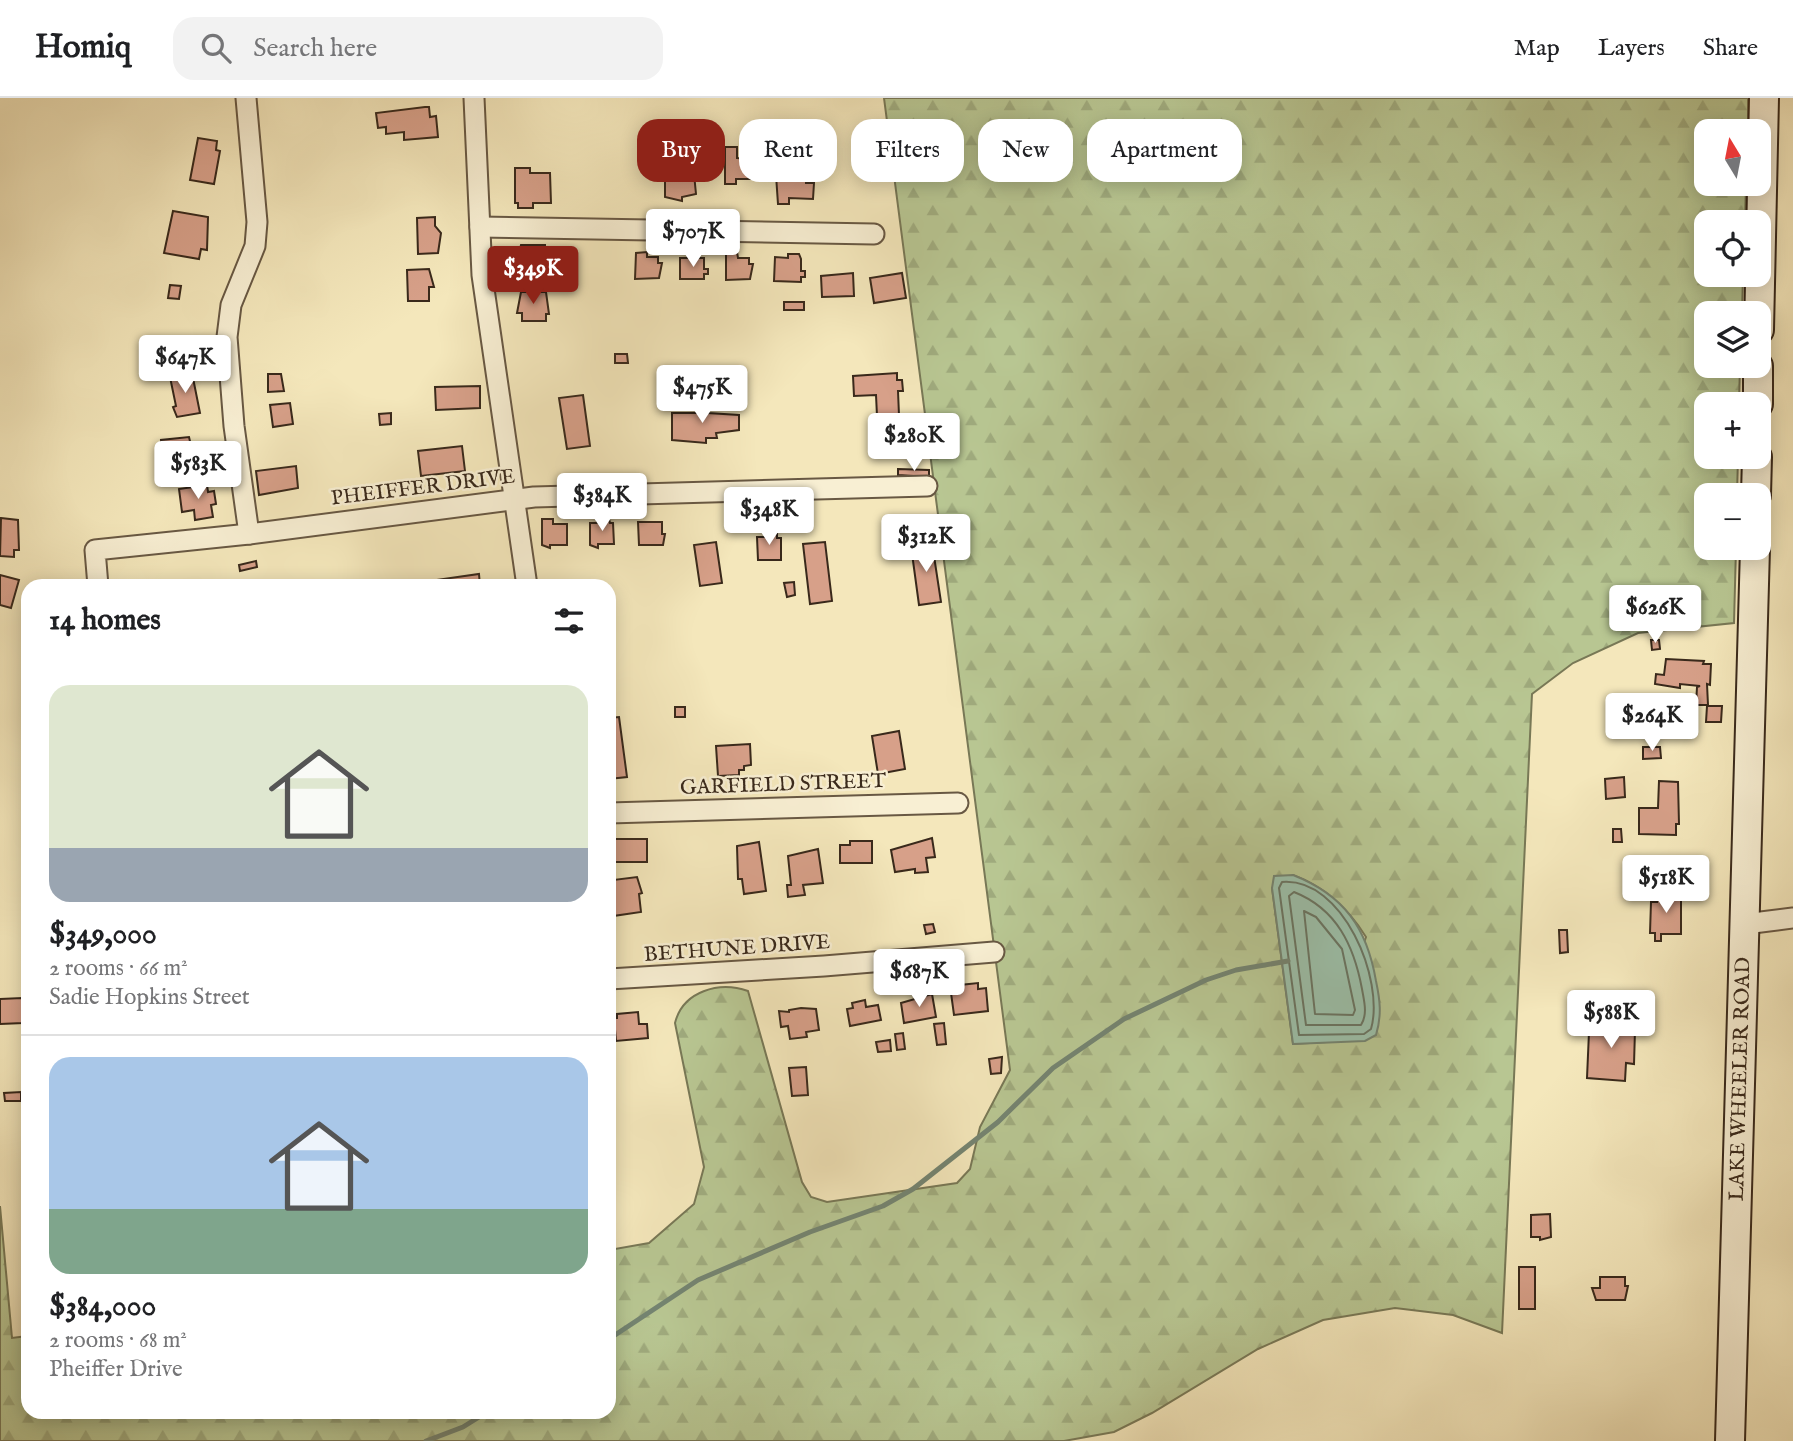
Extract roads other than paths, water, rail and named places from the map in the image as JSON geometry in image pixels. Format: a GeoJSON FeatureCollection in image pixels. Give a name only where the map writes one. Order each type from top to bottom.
{"type":"FeatureCollection","features":[{"type":"Feature","properties":{"kind":"street"},"geometry":{"type":"LineString","coordinates":[[246,98],[257,222],[255,246],[229,313],[227,337],[234,426],[249,534]]}},
{"type":"Feature","properties":{"kind":"street"},"geometry":{"type":"LineString","coordinates":[[474,98],[480,227],[489,334],[526,579]]}},
{"type":"Feature","properties":{"kind":"street"},"geometry":{"type":"LineString","coordinates":[[1760,301],[1764,98]]}},
{"type":"Feature","properties":{"kind":"street"},"geometry":{"type":"LineString","coordinates":[[480,227],[874,234]]}},
{"type":"Feature","properties":{"kind":"street","name":"PHEIFFER DRIVE"},"geometry":{"type":"LineString","coordinates":[[97,579],[95,550],[249,534],[515,499],[927,486]]}},
{"type":"Feature","properties":{"kind":"street","name":"LAKE WHEELER ROAD"},"geometry":{"type":"LineString","coordinates":[[1730,1441],[1755,560]]}},
{"type":"Feature","properties":{"kind":"street","name":"GARFIELD STREET"},"geometry":{"type":"LineString","coordinates":[[616,814],[958,803]]}},
{"type":"Feature","properties":{"kind":"street"},"geometry":{"type":"LineString","coordinates":[[1745,925],[1793,918]]}},
{"type":"Feature","properties":{"kind":"street","name":"BETHUNE DRIVE"},"geometry":{"type":"LineString","coordinates":[[616,979],[994,952]]}},
{"type":"Feature","properties":{"kind":"water"},"geometry":{"type":"Polygon","coordinates":[[[1293,875],[1311,883],[1339,903],[1359,929],[1366,945],[1372,962],[1380,1014],[1376,1035],[1365,1041],[1293,1044],[1272,888],[1274,876],[1293,875]]]}},
{"type":"Feature","properties":{"kind":"waterway"},"geometry":{"type":"LineString","coordinates":[[616,1334],[698,1280],[810,1232],[883,1206],[913,1189],[998,1122],[1053,1068],[1124,1019],[1206,980],[1236,970],[1288,961]]}},
{"type":"Feature","properties":{"kind":"waterway"},"geometry":{"type":"LineString","coordinates":[[426,1441],[463,1427],[476,1419]]}}]}
